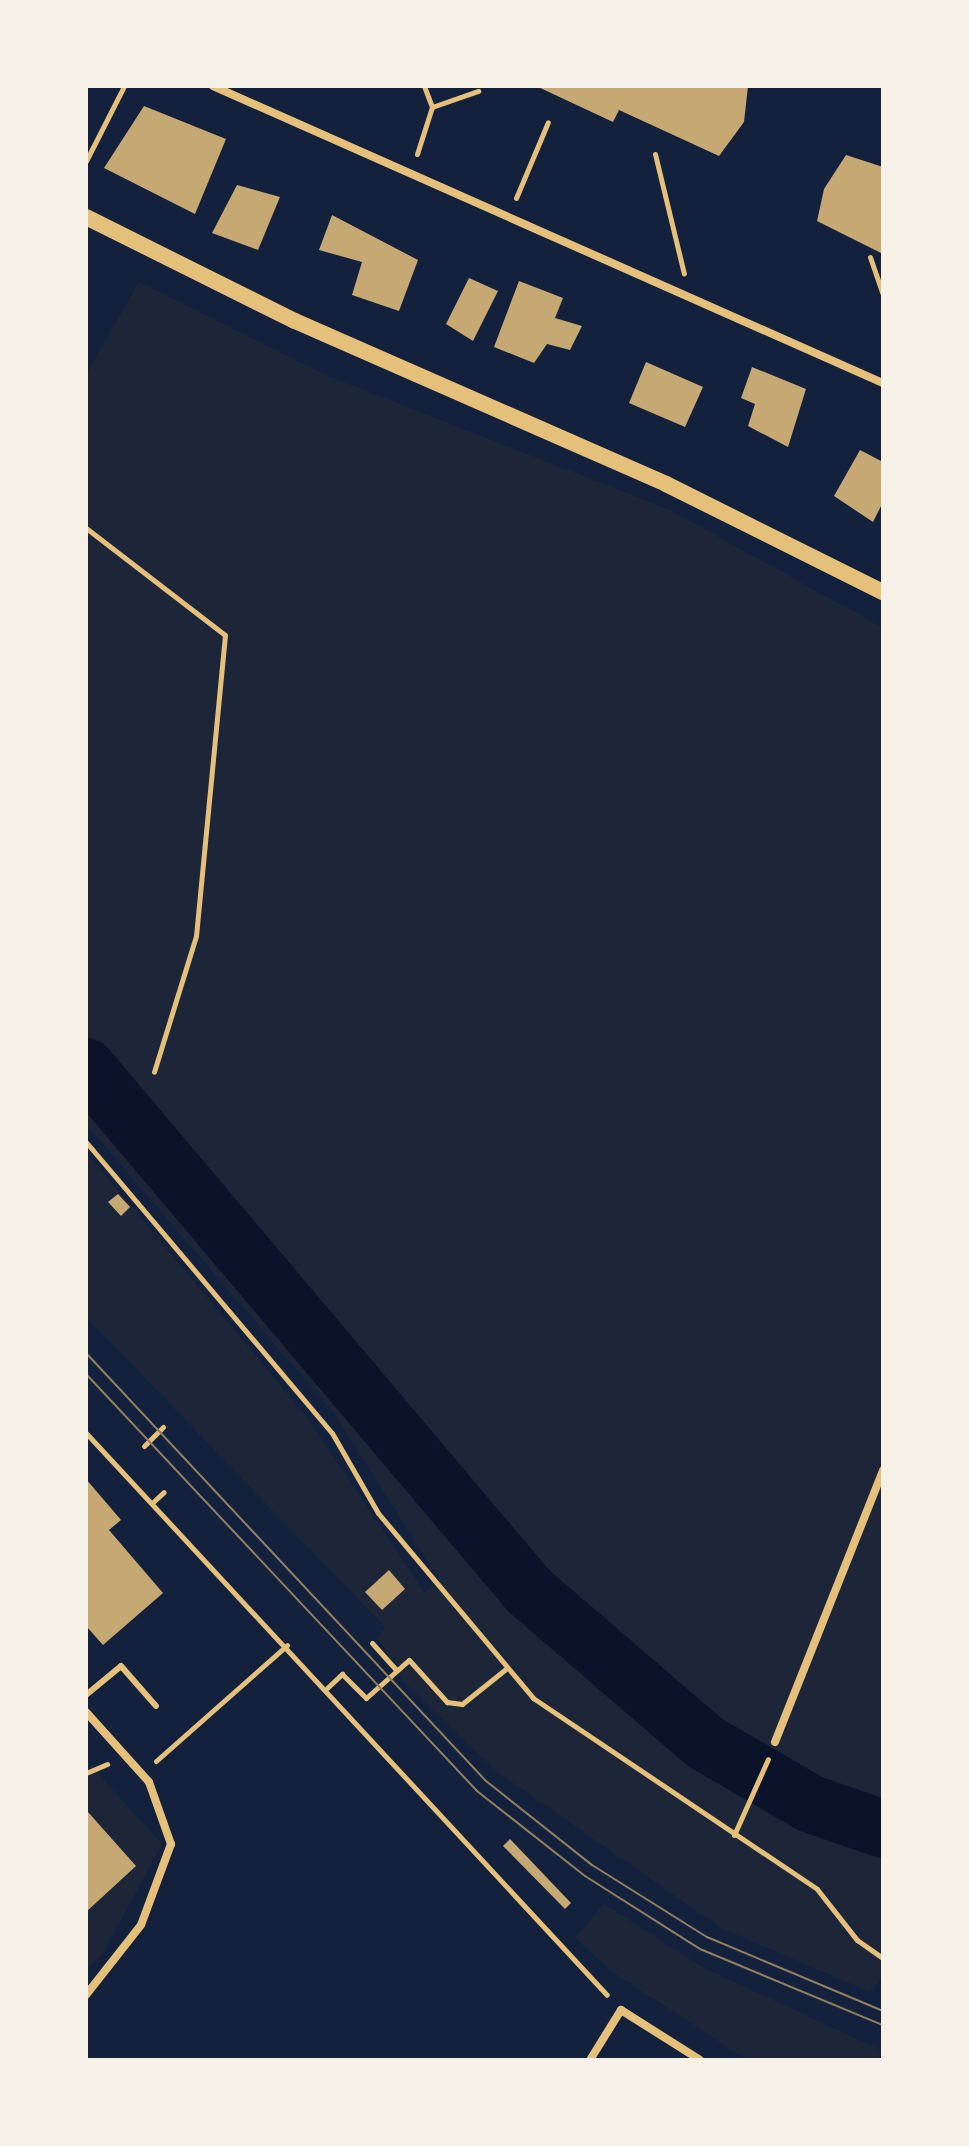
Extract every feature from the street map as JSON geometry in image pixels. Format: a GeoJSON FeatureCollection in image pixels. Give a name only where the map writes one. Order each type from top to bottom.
{"type":"FeatureCollection","features":[{"type":"Feature","properties":{"kind":"main road"},"geometry":{"type":"LineString","coordinates":[[86,217],[295,321],[666,484],[883,592]]}},
{"type":"Feature","properties":{"kind":"street"},"geometry":{"type":"LineString","coordinates":[[213,86],[412,170],[883,383]]}},
{"type":"Feature","properties":{"kind":"street"},"geometry":{"type":"LineString","coordinates":[[774,1744],[883,1470]]}},
{"type":"Feature","properties":{"kind":"street"},"geometry":{"type":"LineString","coordinates":[[86,1712],[142,1772],[171,1844],[141,1925],[86,1995]]}},
{"type":"Feature","properties":{"kind":"street"},"geometry":{"type":"LineString","coordinates":[[590,2060],[621,2010],[700,2060]]}},
{"type":"Feature","properties":{"kind":"lane"},"geometry":{"type":"LineString","coordinates":[[86,1695],[121,1666],[156,1706]]}},
{"type":"Feature","properties":{"kind":"path"},"geometry":{"type":"LineString","coordinates":[[86,161],[124,86]]}},
{"type":"Feature","properties":{"kind":"path"},"geometry":{"type":"LineString","coordinates":[[412,170],[432,107],[424,86]]}},
{"type":"Feature","properties":{"kind":"path"},"geometry":{"type":"LineString","coordinates":[[432,107],[478,91]]}},
{"type":"Feature","properties":{"kind":"path"},"geometry":{"type":"LineString","coordinates":[[509,214],[548,122]]}},
{"type":"Feature","properties":{"kind":"path"},"geometry":{"type":"LineString","coordinates":[[655,154],[689,295]]}},
{"type":"Feature","properties":{"kind":"path"},"geometry":{"type":"LineString","coordinates":[[870,257],[883,294]]}},
{"type":"Feature","properties":{"kind":"path"},"geometry":{"type":"LineString","coordinates":[[86,528],[225,635],[196,936],[154,1072]]}},
{"type":"Feature","properties":{"kind":"path"},"geometry":{"type":"LineString","coordinates":[[86,1142],[332,1433],[378,1513],[533,1698],[817,1889],[857,1940],[883,1958]]}},
{"type":"Feature","properties":{"kind":"path"},"geometry":{"type":"LineString","coordinates":[[144,1446],[163,1427]]}},
{"type":"Feature","properties":{"kind":"path"},"geometry":{"type":"LineString","coordinates":[[86,1433],[327,1688],[621,2010]]}},
{"type":"Feature","properties":{"kind":"path"},"geometry":{"type":"LineString","coordinates":[[152,1503],[164,1492]]}},
{"type":"Feature","properties":{"kind":"path"},"geometry":{"type":"LineString","coordinates":[[372,1643],[396,1670]]}},
{"type":"Feature","properties":{"kind":"path"},"geometry":{"type":"LineString","coordinates":[[142,1772],[287,1645]]}},
{"type":"Feature","properties":{"kind":"path"},"geometry":{"type":"LineString","coordinates":[[327,1688],[342,1674],[366,1698],[409,1660],[447,1702],[462,1704],[507,1668]]}},
{"type":"Feature","properties":{"kind":"path"},"geometry":{"type":"LineString","coordinates":[[734,1835],[774,1744]]}},
{"type":"Feature","properties":{"kind":"shaded area"},"geometry":{"type":"Polygon","coordinates":[[[139,282],[328,376],[670,510],[883,628],[883,1977],[870,1992],[721,1928],[496,1771],[403,1681],[377,1638],[385,1627],[86,1317],[86,1152],[306,1416],[425,1593],[438,1578],[334,1413],[86,1124],[86,375],[139,282]]]}},
{"type":"Feature","properties":{"kind":"shaded area"},"geometry":{"type":"Polygon","coordinates":[[[86,1760],[162,1844],[102,1955],[86,1969],[86,1760]]]}},
{"type":"Feature","properties":{"kind":"shaded area"},"geometry":{"type":"Polygon","coordinates":[[[604,1904],[704,1968],[883,2051],[883,2060],[747,2060],[610,1970],[575,1938],[604,1904]]]}},
{"type":"Feature","properties":{"kind":"building"},"geometry":{"type":"Polygon","coordinates":[[[536,86],[748,86],[744,122],[719,156],[619,110],[613,122],[536,86]]]}},
{"type":"Feature","properties":{"kind":"building"},"geometry":{"type":"Polygon","coordinates":[[[144,106],[226,139],[195,214],[104,168],[144,106]]]}},
{"type":"Feature","properties":{"kind":"building"},"geometry":{"type":"Polygon","coordinates":[[[846,155],[883,167],[883,254],[817,221],[824,189],[846,155]]]}},
{"type":"Feature","properties":{"kind":"building"},"geometry":{"type":"Polygon","coordinates":[[[237,185],[280,197],[258,250],[212,233],[237,185]]]}},
{"type":"Feature","properties":{"kind":"building"},"geometry":{"type":"Polygon","coordinates":[[[332,215],[418,260],[399,311],[352,295],[362,262],[319,250],[332,215]]]}},
{"type":"Feature","properties":{"kind":"building"},"geometry":{"type":"Polygon","coordinates":[[[469,278],[498,291],[473,341],[446,324],[469,278]]]}},
{"type":"Feature","properties":{"kind":"building"},"geometry":{"type":"Polygon","coordinates":[[[519,281],[563,298],[555,318],[582,326],[570,350],[547,344],[534,363],[494,347],[519,281]]]}},
{"type":"Feature","properties":{"kind":"building"},"geometry":{"type":"Polygon","coordinates":[[[646,362],[703,387],[685,427],[629,403],[646,362]]]}},
{"type":"Feature","properties":{"kind":"building"},"geometry":{"type":"Polygon","coordinates":[[[752,367],[806,389],[788,447],[748,426],[755,404],[741,398],[752,367]]]}},
{"type":"Feature","properties":{"kind":"building"},"geometry":{"type":"Polygon","coordinates":[[[860,450],[883,462],[883,502],[873,522],[834,496],[860,450]]]}},
{"type":"Feature","properties":{"kind":"building"},"geometry":{"type":"Polygon","coordinates":[[[118,1194],[130,1207],[121,1216],[108,1202],[118,1194]]]}},
{"type":"Feature","properties":{"kind":"building"},"geometry":{"type":"Polygon","coordinates":[[[86,1479],[121,1520],[109,1530],[163,1593],[103,1645],[86,1626],[86,1479]]]}},
{"type":"Feature","properties":{"kind":"building"},"geometry":{"type":"Polygon","coordinates":[[[389,1570],[405,1589],[382,1610],[365,1592],[389,1570]]]}},
{"type":"Feature","properties":{"kind":"building"},"geometry":{"type":"Polygon","coordinates":[[[86,1813],[136,1866],[86,1912],[86,1813]]]}},
{"type":"Feature","properties":{"kind":"building"},"geometry":{"type":"Polygon","coordinates":[[[510,1839],[571,1903],[565,1909],[503,1846],[510,1839]]]}},
{"type":"Feature","properties":{"kind":"waterway"},"geometry":{"type":"LineString","coordinates":[[86,1067],[529,1591],[706,1743],[811,1804],[883,1829]]}},
{"type":"Feature","properties":{"kind":"tram line"},"geometry":{"type":"LineString","coordinates":[[86,1353],[486,1781],[592,1865],[707,1937],[883,2011]]}},
{"type":"Feature","properties":{"kind":"tram line"},"geometry":{"type":"LineString","coordinates":[[86,1374],[477,1791],[585,1876],[700,1949],[883,2025]]}}]}
